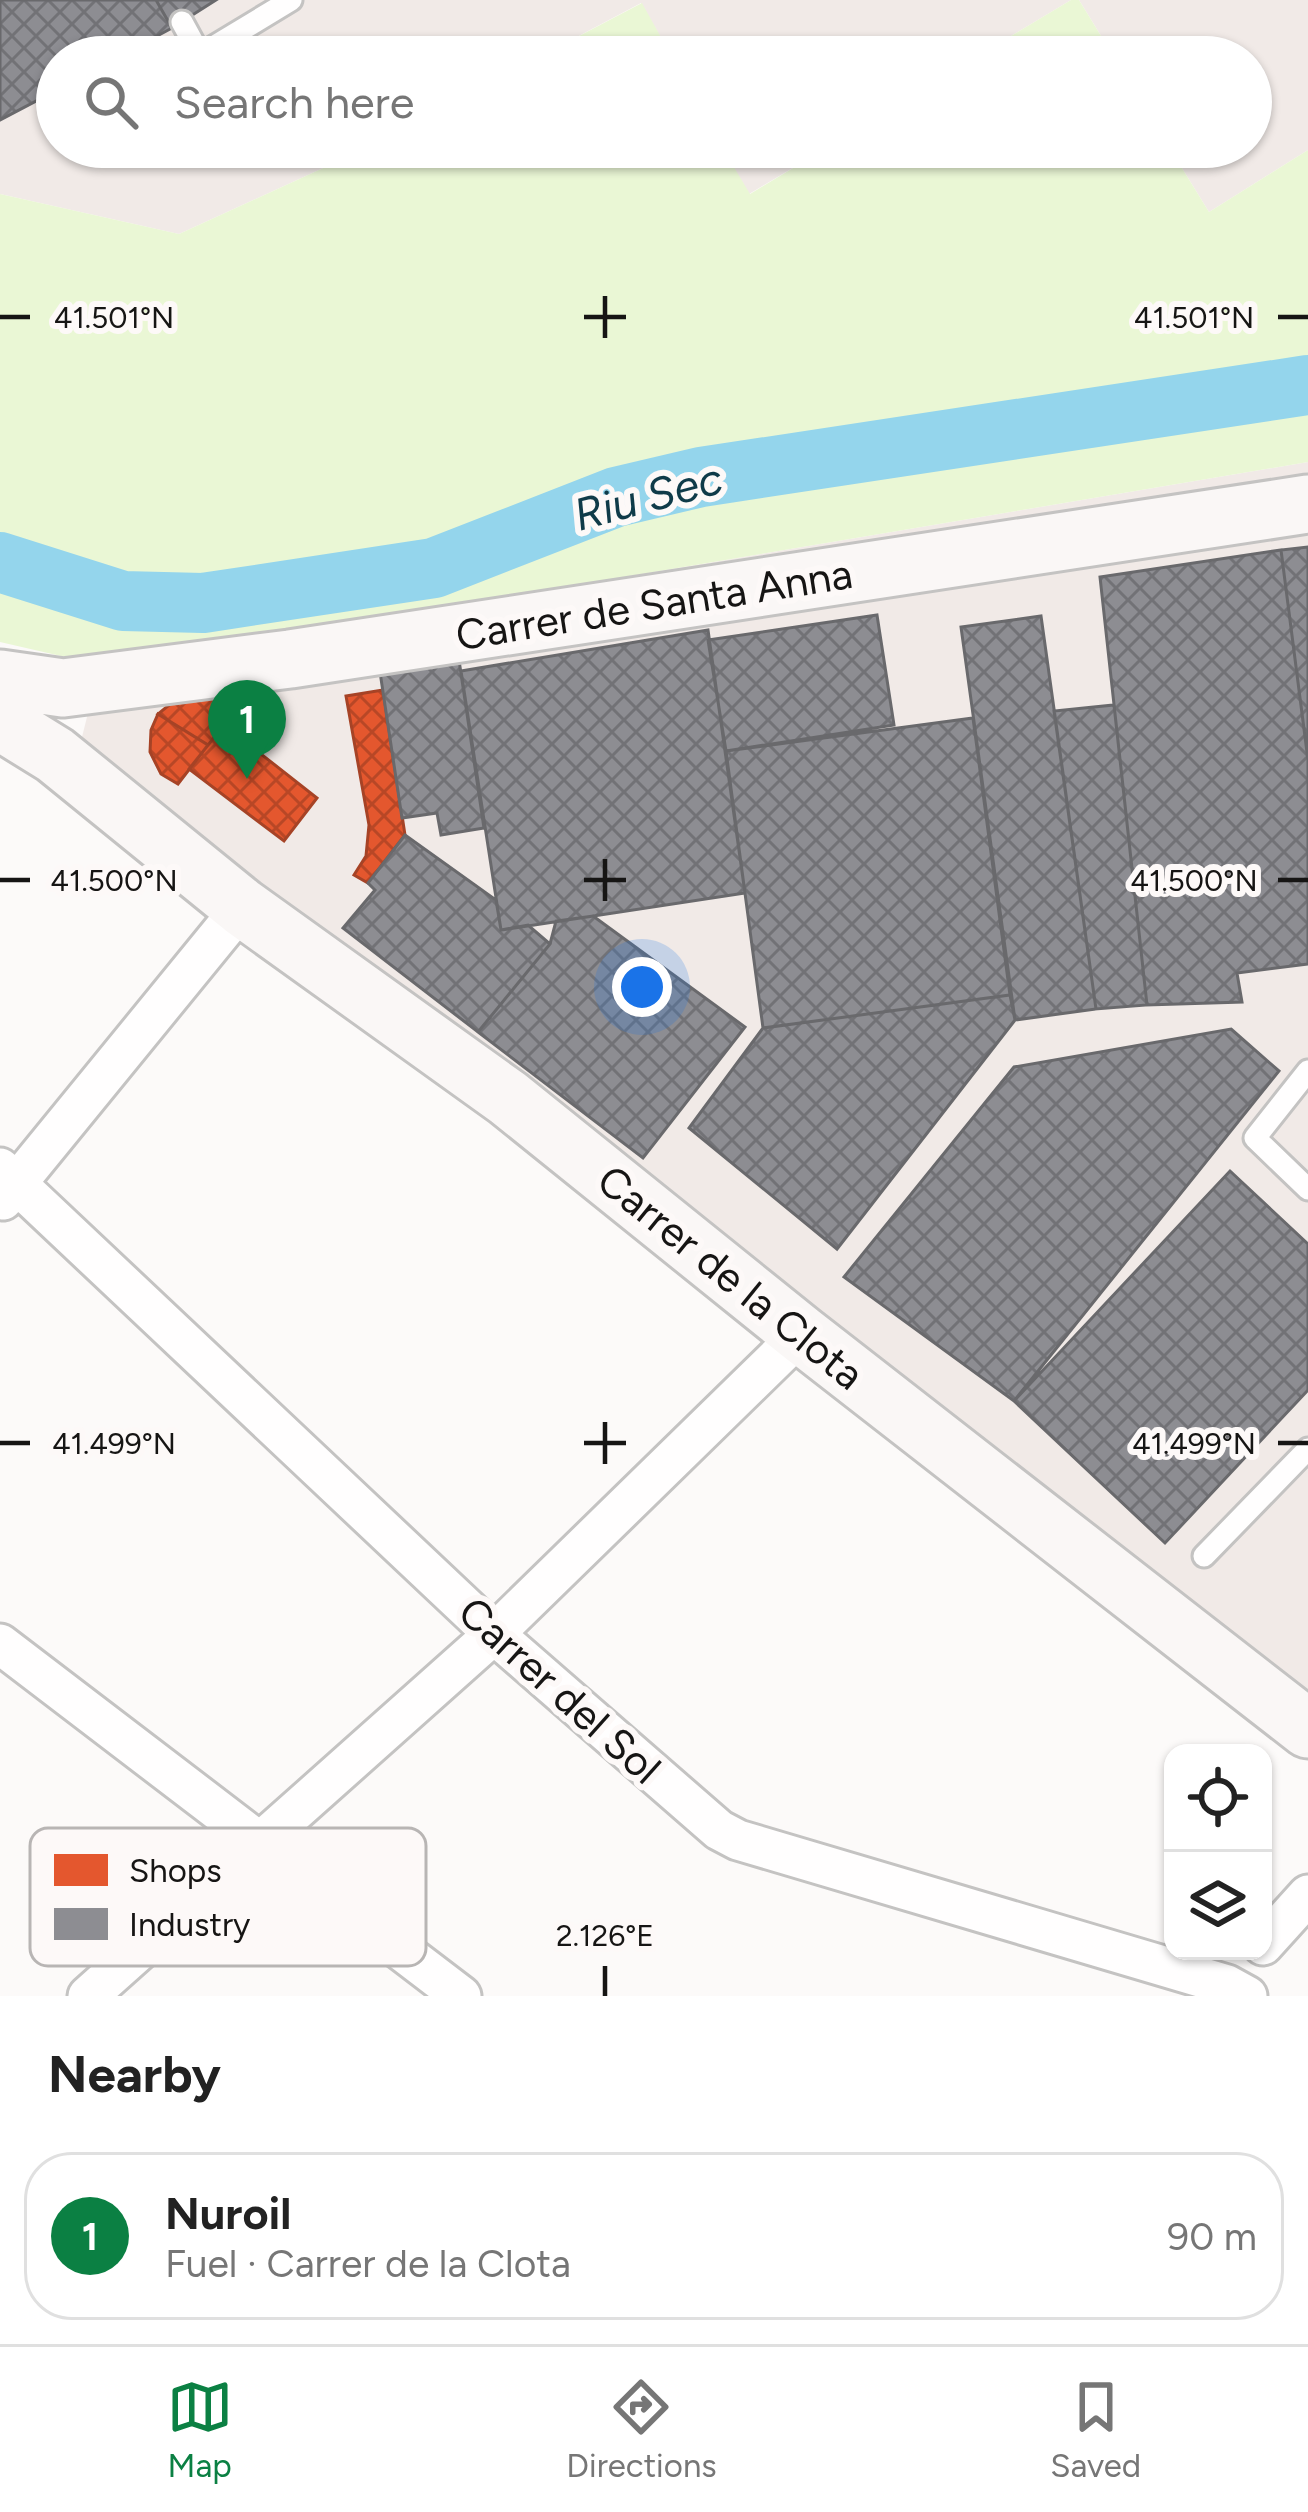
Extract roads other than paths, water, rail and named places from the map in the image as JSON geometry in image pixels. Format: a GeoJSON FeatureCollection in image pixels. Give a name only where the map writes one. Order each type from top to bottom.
{"type":"FeatureCollection","features":[{"type":"Feature","properties":{"kind":"street","name":"Carrer de Santa Anna"},"geometry":{"type":"LineString","coordinates":[[0,679],[63,688],[290,659],[1308,504]]}},
{"type":"Feature","properties":{"kind":"street"},"geometry":{"type":"LineString","coordinates":[[27,752],[63,688]]}},
{"type":"Feature","properties":{"kind":"street","name":"Carrer de la Clota"},"geometry":{"type":"LineString","coordinates":[[0,721],[27,752],[148,832],[242,907],[508,1098],[800,1334],[1308,1729]]}},
{"type":"Feature","properties":{"kind":"street"},"geometry":{"type":"LineString","coordinates":[[5,1185],[242,907]]}},
{"type":"Feature","properties":{"kind":"street","name":"Carrer del Sol"},"geometry":{"type":"LineString","coordinates":[[5,1185],[494,1634],[719,1830],[738,1840],[1230,1992]]}},
{"type":"Feature","properties":{"kind":"street"},"geometry":{"type":"LineString","coordinates":[[280,1828],[494,1634],[800,1334]]}},
{"type":"Feature","properties":{"kind":"street"},"geometry":{"type":"LineString","coordinates":[[0,1644],[241,1828]]}},
{"type":"Feature","properties":{"kind":"street"},"geometry":{"type":"LineString","coordinates":[[1272,1935],[1308,1895]]}},
{"type":"Feature","properties":{"kind":"street"},"geometry":{"type":"LineString","coordinates":[[1230,1992],[1252,1960]]}},
{"type":"Feature","properties":{"kind":"street"},"geometry":{"type":"LineString","coordinates":[[88,1996],[122,1966]]}},
{"type":"Feature","properties":{"kind":"street"},"geometry":{"type":"LineString","coordinates":[[422,1966],[461,1996]]}},
{"type":"Feature","properties":{"kind":"lane"},"geometry":{"type":"LineString","coordinates":[[231,36],[291,0]]}},
{"type":"Feature","properties":{"kind":"lane"},"geometry":{"type":"LineString","coordinates":[[182,22],[190,36]]}},
{"type":"Feature","properties":{"kind":"lane"},"geometry":{"type":"LineString","coordinates":[[1308,1071],[1255,1138],[1308,1189]]}},
{"type":"Feature","properties":{"kind":"lane"},"geometry":{"type":"LineString","coordinates":[[1204,1556],[1308,1449]]}},
{"type":"Feature","properties":{"kind":"waterway","name":"Riu Sec"},"geometry":{"type":"LineString","coordinates":[[0,562],[123,601],[203,603],[434,568],[616,497],[701,477],[1308,385]]}},
{"type":"Feature","properties":{"kind":"place","name":"Nuroil"},"geometry":{"type":"Point","coordinates":[247,779]}}]}
